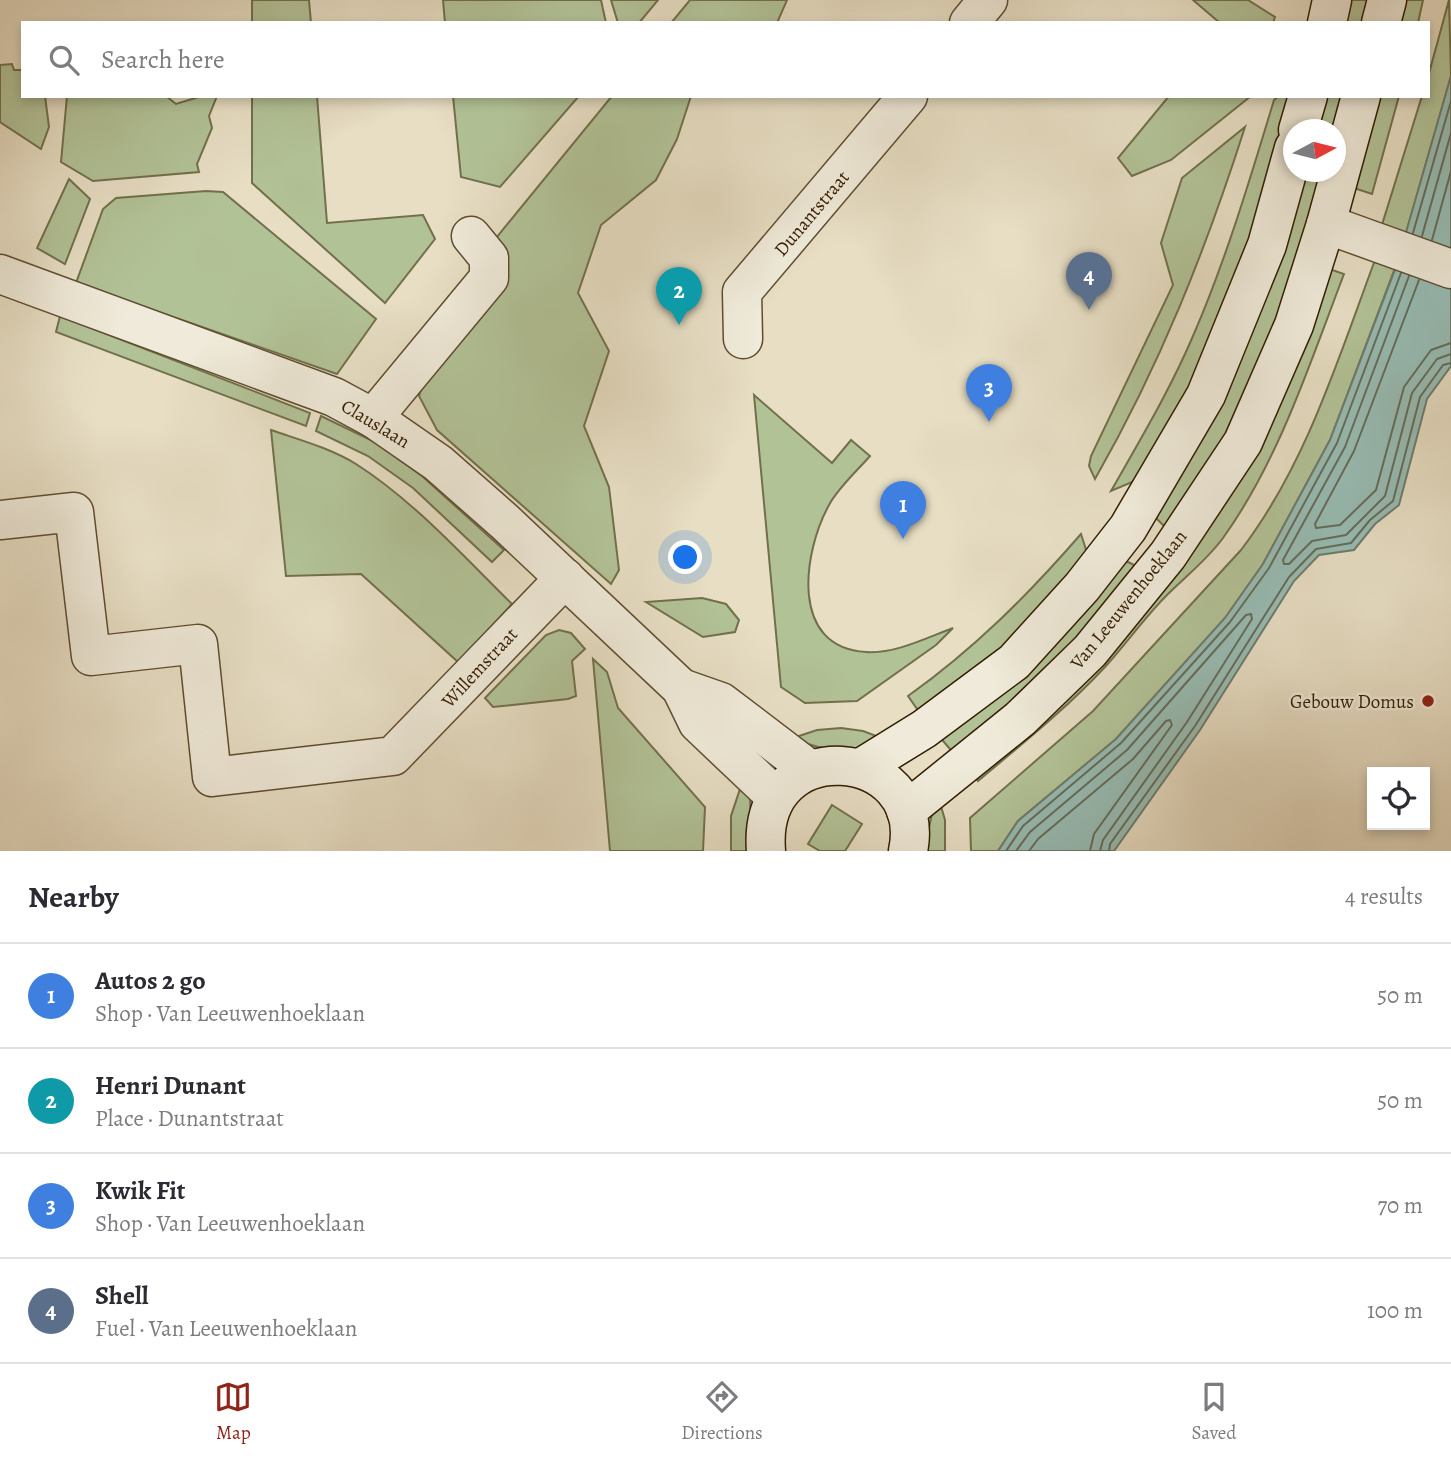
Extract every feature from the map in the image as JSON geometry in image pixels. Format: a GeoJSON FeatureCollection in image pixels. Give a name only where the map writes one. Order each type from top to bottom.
{"type":"FeatureCollection","features":[{"type":"Feature","properties":{"kind":"street"},"geometry":{"type":"LineString","coordinates":[[971,21],[988,0]]}},
{"type":"Feature","properties":{"kind":"street"},"geometry":{"type":"LineString","coordinates":[[1327,21],[1332,0]]}},
{"type":"Feature","properties":{"kind":"street"},"geometry":{"type":"LineString","coordinates":[[1382,21],[1387,0]]}},
{"type":"Feature","properties":{"kind":"street","name":"Dunantstraat"},"geometry":{"type":"LineString","coordinates":[[743,339],[742,292],[906,98]]}},
{"type":"Feature","properties":{"kind":"street"},"geometry":{"type":"LineString","coordinates":[[1301,119],[1307,98]]}},
{"type":"Feature","properties":{"kind":"street","name":"Van Leeuwenhoeklaan"},"geometry":{"type":"LineString","coordinates":[[906,811],[1020,719],[1090,651],[1168,555],[1243,442],[1294,325],[1326,224],[1360,98]]}},
{"type":"Feature","properties":{"kind":"street"},"geometry":{"type":"LineString","coordinates":[[861,768],[923,729],[1014,662],[1082,587],[1128,528],[1206,395],[1267,245],[1284,182]]}},
{"type":"Feature","properties":{"kind":"street"},"geometry":{"type":"LineString","coordinates":[[1326,224],[1451,269]]}},
{"type":"Feature","properties":{"kind":"street"},"geometry":{"type":"LineString","coordinates":[[373,418],[489,278],[489,258],[471,236]]}},
{"type":"Feature","properties":{"kind":"street","name":"Clauslaan"},"geometry":{"type":"LineString","coordinates":[[2,280],[321,393],[373,418],[438,463],[565,578],[681,688],[698,723],[776,797]]}},
{"type":"Feature","properties":{"kind":"street","name":"Willemstraat"},"geometry":{"type":"LineString","coordinates":[[0,520],[74,512],[91,656],[198,644],[212,776],[393,756],[565,578]]}},
{"type":"Feature","properties":{"kind":"street","name":"Clauslaan"},"geometry":{"type":"LineString","coordinates":[[681,688],[721,702],[809,769]]}},
{"type":"Feature","properties":{"kind":"street"},"geometry":{"type":"LineString","coordinates":[[766,851],[766,823],[776,797],[791,781],[809,769],[835,764],[861,768],[888,784],[906,811],[910,827],[908,851]]}},
{"type":"Feature","properties":{"kind":"green space"},"geometry":{"type":"Polygon","coordinates":[[[252,0],[309,0],[311,21],[252,21],[252,0]]]}},
{"type":"Feature","properties":{"kind":"green space"},"geometry":{"type":"Polygon","coordinates":[[[443,0],[601,0],[606,21],[445,21],[443,0]]]}},
{"type":"Feature","properties":{"kind":"green space"},"geometry":{"type":"Polygon","coordinates":[[[611,0],[658,0],[641,21],[617,21],[611,0]]]}},
{"type":"Feature","properties":{"kind":"green space"},"geometry":{"type":"Polygon","coordinates":[[[690,0],[787,0],[778,21],[673,21],[690,0]]]}},
{"type":"Feature","properties":{"kind":"green space"},"geometry":{"type":"Polygon","coordinates":[[[1193,0],[1248,0],[1275,17],[1274,21],[1218,21],[1193,0]]]}},
{"type":"Feature","properties":{"kind":"green space"},"geometry":{"type":"Polygon","coordinates":[[[1350,0],[1379,0],[1374,21],[1345,21],[1350,0]]]}},
{"type":"Feature","properties":{"kind":"green space"},"geometry":{"type":"Polygon","coordinates":[[[1399,0],[1423,0],[1418,21],[1394,21],[1399,0]]]}},
{"type":"Feature","properties":{"kind":"green space"},"geometry":{"type":"Polygon","coordinates":[[[1449,0],[1451,76],[1405,237],[1381,228],[1421,98],[1430,98],[1430,70],[1449,0]]]}},
{"type":"Feature","properties":{"kind":"green space"},"geometry":{"type":"Polygon","coordinates":[[[12,64],[14,70],[21,70],[21,98],[45,98],[49,127],[41,149],[0,122],[0,65],[12,64]]]}},
{"type":"Feature","properties":{"kind":"green space"},"geometry":{"type":"Polygon","coordinates":[[[67,98],[168,98],[176,104],[196,98],[216,98],[209,116],[212,128],[197,164],[199,172],[93,181],[61,162],[67,98]]]}},
{"type":"Feature","properties":{"kind":"green space"},"geometry":{"type":"Polygon","coordinates":[[[252,98],[317,98],[327,223],[423,215],[435,239],[385,303],[252,183],[252,98]]]}},
{"type":"Feature","properties":{"kind":"green space"},"geometry":{"type":"Polygon","coordinates":[[[453,98],[577,98],[500,187],[461,177],[453,98]]]}},
{"type":"Feature","properties":{"kind":"green space"},"geometry":{"type":"Polygon","coordinates":[[[610,98],[690,98],[677,139],[656,180],[601,225],[578,293],[609,351],[584,426],[609,487],[619,570],[611,584],[437,430],[419,396],[427,371],[496,238],[610,98]]]}},
{"type":"Feature","properties":{"kind":"green space"},"geometry":{"type":"Polygon","coordinates":[[[1167,98],[1248,98],[1171,160],[1132,176],[1118,158],[1167,98]]]}},
{"type":"Feature","properties":{"kind":"green space"},"geometry":{"type":"Polygon","coordinates":[[[1304,98],[1298,119],[1283,119],[1283,166],[1255,254],[1144,477],[1111,491],[1184,356],[1227,249],[1274,100],[1304,98]]]}},
{"type":"Feature","properties":{"kind":"green space"},"geometry":{"type":"Polygon","coordinates":[[[1325,98],[1353,98],[1342,119],[1319,119],[1325,98]]]}},
{"type":"Feature","properties":{"kind":"green space"},"geometry":{"type":"Polygon","coordinates":[[[1374,98],[1398,98],[1372,194],[1348,186],[1374,98]]]}},
{"type":"Feature","properties":{"kind":"green space"},"geometry":{"type":"Polygon","coordinates":[[[1245,127],[1214,219],[1179,307],[1140,393],[1095,479],[1089,466],[1091,456],[1173,285],[1161,243],[1182,178],[1245,127]]]}},
{"type":"Feature","properties":{"kind":"green space"},"geometry":{"type":"Polygon","coordinates":[[[69,179],[90,199],[65,264],[37,248],[69,179]]]}},
{"type":"Feature","properties":{"kind":"green space"},"geometry":{"type":"Polygon","coordinates":[[[1299,182],[1327,182],[1267,351],[1184,518],[1167,529],[1157,519],[1157,509],[1299,182]]]}},
{"type":"Feature","properties":{"kind":"green space"},"geometry":{"type":"Polygon","coordinates":[[[223,192],[376,319],[337,374],[76,283],[103,209],[116,198],[223,192]]]}},
{"type":"Feature","properties":{"kind":"green space"},"geometry":{"type":"Polygon","coordinates":[[[1375,260],[1395,268],[1330,440],[1263,564],[1225,618],[1116,739],[1018,821],[998,851],[971,851],[970,818],[1093,711],[1241,550],[1264,517],[1284,483],[1318,410],[1375,260]]]}},
{"type":"Feature","properties":{"kind":"green space"},"geometry":{"type":"Polygon","coordinates":[[[1321,266],[1344,274],[1292,410],[1243,508],[1217,546],[1159,603],[1090,682],[978,781],[972,773],[1128,625],[1321,266]]]}},
{"type":"Feature","properties":{"kind":"green space"},"geometry":{"type":"Polygon","coordinates":[[[60,316],[310,413],[306,426],[56,332],[60,316]]]}},
{"type":"Feature","properties":{"kind":"green space"},"geometry":{"type":"Polygon","coordinates":[[[754,395],[832,463],[851,440],[870,456],[842,486],[829,505],[813,547],[809,595],[814,616],[824,634],[841,646],[877,652],[910,644],[953,628],[936,645],[857,701],[805,703],[781,687],[754,395]]]}},
{"type":"Feature","properties":{"kind":"green space"},"geometry":{"type":"Polygon","coordinates":[[[321,416],[375,442],[422,476],[504,550],[492,562],[413,488],[368,456],[316,431],[321,416]]]}},
{"type":"Feature","properties":{"kind":"green space"},"geometry":{"type":"Polygon","coordinates":[[[271,430],[336,453],[377,479],[437,530],[512,604],[458,662],[361,574],[286,576],[271,430]]]}},
{"type":"Feature","properties":{"kind":"green space"},"geometry":{"type":"Polygon","coordinates":[[[1081,534],[1088,556],[1066,593],[922,716],[908,696],[999,620],[1081,534]]]}},
{"type":"Feature","properties":{"kind":"green space"},"geometry":{"type":"Polygon","coordinates":[[[1128,562],[1136,566],[1139,579],[955,755],[938,735],[1122,563],[1128,562]]]}},
{"type":"Feature","properties":{"kind":"green space"},"geometry":{"type":"Polygon","coordinates":[[[702,598],[726,604],[739,620],[735,632],[703,637],[646,602],[702,598]]]}},
{"type":"Feature","properties":{"kind":"green space"},"geometry":{"type":"Polygon","coordinates":[[[559,630],[571,633],[585,649],[572,661],[576,696],[493,707],[485,698],[546,635],[559,630]]]}},
{"type":"Feature","properties":{"kind":"green space"},"geometry":{"type":"Polygon","coordinates":[[[593,659],[607,672],[618,708],[705,807],[703,851],[610,851],[593,659]]]}},
{"type":"Feature","properties":{"kind":"green space"},"geometry":{"type":"Polygon","coordinates":[[[841,728],[863,731],[887,740],[863,748],[840,750],[816,747],[793,738],[817,730],[841,728]]]}},
{"type":"Feature","properties":{"kind":"green space"},"geometry":{"type":"Polygon","coordinates":[[[740,789],[750,797],[752,851],[731,851],[731,816],[740,789]]]}},
{"type":"Feature","properties":{"kind":"green space"},"geometry":{"type":"Polygon","coordinates":[[[940,803],[945,820],[945,851],[924,851],[932,814],[940,803]]]}},
{"type":"Feature","properties":{"kind":"green space"},"geometry":{"type":"Polygon","coordinates":[[[832,805],[862,824],[845,851],[820,851],[808,844],[832,805]]]}},
{"type":"Feature","properties":{"kind":"water"},"geometry":{"type":"Polygon","coordinates":[[[1451,76],[1451,366],[1427,399],[1399,505],[1375,524],[1354,550],[1319,555],[1294,581],[1200,730],[1114,851],[998,851],[1018,821],[1116,739],[1225,618],[1263,564],[1330,440],[1396,267],[1451,76]]]}},
{"type":"Feature","properties":{"kind":"place","name":"Shell"},"geometry":{"type":"Point","coordinates":[1089,310]}},
{"type":"Feature","properties":{"kind":"place","name":"Henri Dunant"},"geometry":{"type":"Point","coordinates":[679,325]}},
{"type":"Feature","properties":{"kind":"place","name":"Kwik Fit"},"geometry":{"type":"Point","coordinates":[989,422]}},
{"type":"Feature","properties":{"kind":"place","name":"Autos 2 go"},"geometry":{"type":"Point","coordinates":[903,539]}},
{"type":"Feature","properties":{"kind":"place","name":"Gebouw Domus"},"geometry":{"type":"Point","coordinates":[1428,701]}}]}
